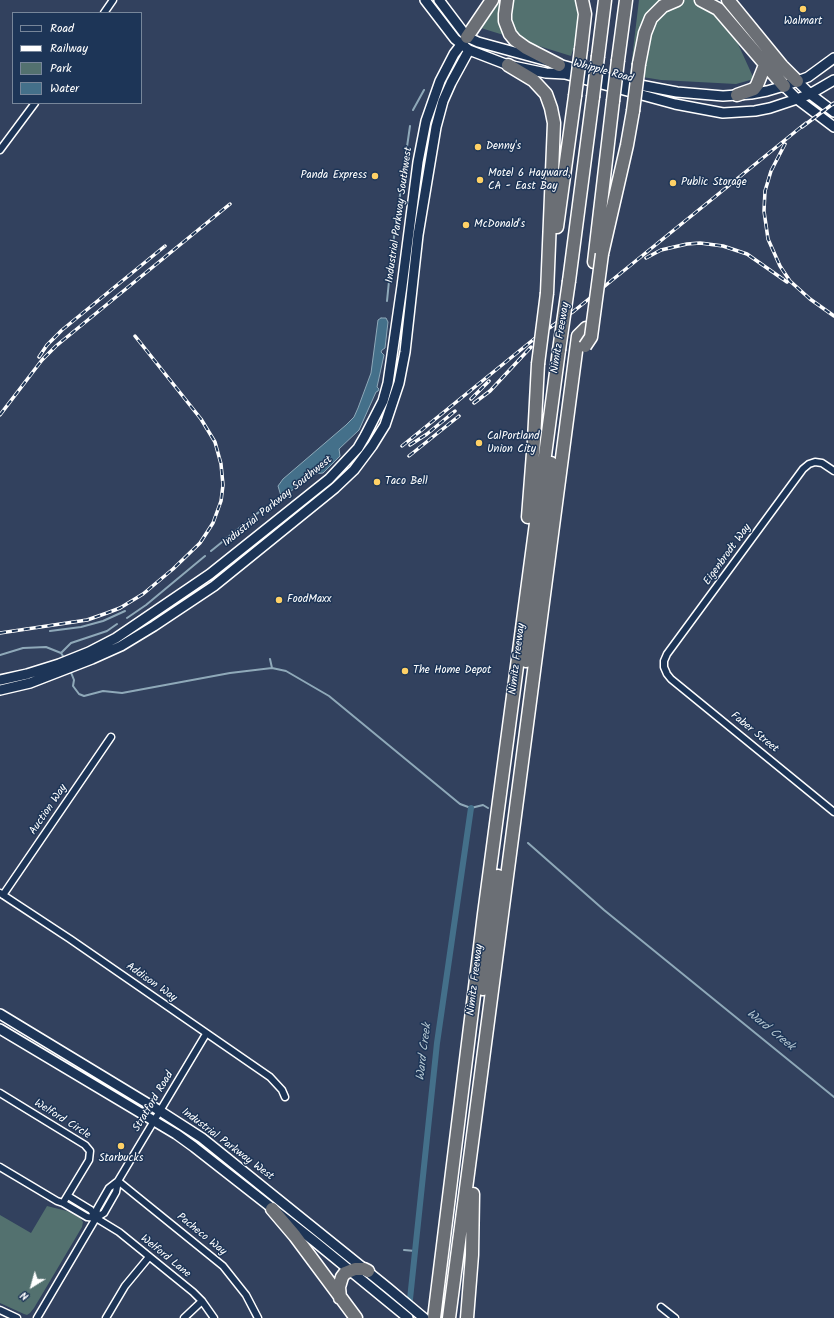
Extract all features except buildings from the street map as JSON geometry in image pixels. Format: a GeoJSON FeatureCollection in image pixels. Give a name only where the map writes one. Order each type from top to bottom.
{"type":"FeatureCollection","features":[{"type":"Feature","properties":{"kind":"highway"},"geometry":{"type":"LineString","coordinates":[[464,41],[492,0]]}},
{"type":"Feature","properties":{"kind":"highway"},"geometry":{"type":"LineString","coordinates":[[507,0],[505,20],[510,34],[515,40],[526,48],[559,65]]}},
{"type":"Feature","properties":{"kind":"highway"},"geometry":{"type":"LineString","coordinates":[[529,569],[524,553],[534,440],[538,364],[581,49],[585,14],[582,0]]}},
{"type":"Feature","properties":{"kind":"highway","name":"Nimitz Freeway"},"geometry":{"type":"LineString","coordinates":[[434,1318],[483,922],[554,378],[569,282],[605,0]]}},
{"type":"Feature","properties":{"kind":"highway","name":"Nimitz Freeway"},"geometry":{"type":"LineString","coordinates":[[457,1318],[586,328],[598,258],[613,101],[626,0]]}},
{"type":"Feature","properties":{"kind":"highway"},"geometry":{"type":"LineString","coordinates":[[584,346],[591,337],[598,258],[627,146],[645,33],[651,18],[663,6],[677,0]]}},
{"type":"Feature","properties":{"kind":"highway"},"geometry":{"type":"LineString","coordinates":[[701,0],[718,8],[784,86]]}},
{"type":"Feature","properties":{"kind":"highway"},"geometry":{"type":"LineString","coordinates":[[728,0],[782,66],[797,81]]}},
{"type":"Feature","properties":{"kind":"highway"},"geometry":{"type":"LineString","coordinates":[[508,65],[533,80],[546,94],[554,123],[547,293]]}},
{"type":"Feature","properties":{"kind":"highway"},"geometry":{"type":"LineString","coordinates":[[737,95],[750,91],[758,85],[765,65]]}},
{"type":"Feature","properties":{"kind":"highway"},"geometry":{"type":"LineString","coordinates":[[449,1318],[576,350],[578,336],[586,328]]}},
{"type":"Feature","properties":{"kind":"highway"},"geometry":{"type":"LineString","coordinates":[[440,1318],[561,390],[554,378]]}},
{"type":"Feature","properties":{"kind":"highway"},"geometry":{"type":"LineString","coordinates":[[467,1318],[472,1255],[473,1194]]}},
{"type":"Feature","properties":{"kind":"highway"},"geometry":{"type":"LineString","coordinates":[[272,1209],[295,1236],[356,1318]]}},
{"type":"Feature","properties":{"kind":"highway"},"geometry":{"type":"LineString","coordinates":[[340,1298],[340,1282],[345,1273],[360,1269],[368,1271]]}},
{"type":"Feature","properties":{"kind":"main road","name":"Whipple Road"},"geometry":{"type":"LineString","coordinates":[[425,0],[455,39],[478,42],[559,65],[659,89],[693,94],[737,95],[767,91],[797,81],[817,71],[834,58]]}},
{"type":"Feature","properties":{"kind":"main road","name":"Whipple Road"},"geometry":{"type":"LineString","coordinates":[[439,0],[464,41]]}},
{"type":"Feature","properties":{"kind":"main road"},"geometry":{"type":"LineString","coordinates":[[464,41],[469,50]]}},
{"type":"Feature","properties":{"kind":"main road","name":"Industrial Parkway Southwest"},"geometry":{"type":"LineString","coordinates":[[91,656],[210,574],[329,479],[358,448],[383,401],[388,384],[418,162],[426,121],[440,81],[454,54],[464,41]]}},
{"type":"Feature","properties":{"kind":"main road","name":"Whipple Road"},"geometry":{"type":"LineString","coordinates":[[469,50],[508,65],[546,73],[565,74],[675,104],[723,113],[755,111],[770,108],[810,94],[834,80]]}},
{"type":"Feature","properties":{"kind":"main road","name":"Industrial Parkway Southwest"},"geometry":{"type":"LineString","coordinates":[[0,690],[121,646],[214,586],[335,488],[354,470],[372,446],[385,425],[395,396],[405,352],[418,235],[436,127],[446,95],[469,50]]}},
{"type":"Feature","properties":{"kind":"main road"},"geometry":{"type":"LineString","coordinates":[[797,81],[810,94],[834,112]]}},
{"type":"Feature","properties":{"kind":"main road"},"geometry":{"type":"LineString","coordinates":[[784,86],[797,99],[834,127]]}},
{"type":"Feature","properties":{"kind":"main road"},"geometry":{"type":"LineString","coordinates":[[398,315],[408,320]]}},
{"type":"Feature","properties":{"kind":"main road"},"geometry":{"type":"LineString","coordinates":[[210,574],[214,586]]}},
{"type":"Feature","properties":{"kind":"main road","name":"Industrial Parkway Southwest"},"geometry":{"type":"LineString","coordinates":[[0,680],[28,679]]}},
{"type":"Feature","properties":{"kind":"main road","name":"Industrial Parkway West"},"geometry":{"type":"LineString","coordinates":[[0,1014],[182,1125],[219,1152],[320,1235],[368,1271],[424,1318]]}},
{"type":"Feature","properties":{"kind":"main road","name":"Industrial Parkway West"},"geometry":{"type":"LineString","coordinates":[[0,1029],[155,1121],[194,1147],[408,1318]]}},
{"type":"Feature","properties":{"kind":"street"},"geometry":{"type":"LineString","coordinates":[[105,12],[113,0]]}},
{"type":"Feature","properties":{"kind":"street"},"geometry":{"type":"LineString","coordinates":[[0,150],[34,104]]}},
{"type":"Feature","properties":{"kind":"street","name":"Eigenbrodt Way"},"geometry":{"type":"LineString","coordinates":[[664,667],[664,661],[667,654],[803,469],[809,464],[815,462],[822,463],[834,471]]}},
{"type":"Feature","properties":{"kind":"street","name":"Faber Street"},"geometry":{"type":"LineString","coordinates":[[664,667],[667,674],[672,679],[834,812]]}},
{"type":"Feature","properties":{"kind":"street","name":"Auction Way"},"geometry":{"type":"LineString","coordinates":[[2,894],[111,737]]}},
{"type":"Feature","properties":{"kind":"street","name":"Addison Way"},"geometry":{"type":"LineString","coordinates":[[2,894],[270,1077],[282,1090],[285,1097]]}},
{"type":"Feature","properties":{"kind":"street","name":"Stratford Road"},"geometry":{"type":"LineString","coordinates":[[37,1318],[96,1218],[97,1209],[109,1188],[118,1181],[206,1034]]}},
{"type":"Feature","properties":{"kind":"street","name":"Welford Circle"},"geometry":{"type":"LineString","coordinates":[[0,1094],[85,1145],[90,1151],[89,1160],[63,1203]]}},
{"type":"Feature","properties":{"kind":"street"},"geometry":{"type":"LineString","coordinates":[[0,1167],[87,1217],[96,1218]]}},
{"type":"Feature","properties":{"kind":"street","name":"Pacheco Way"},"geometry":{"type":"LineString","coordinates":[[118,1181],[223,1266],[246,1295],[258,1318]]}},
{"type":"Feature","properties":{"kind":"street"},"geometry":{"type":"LineString","coordinates":[[68,1196],[91,1210],[96,1218]]}},
{"type":"Feature","properties":{"kind":"street","name":"Welford Lane"},"geometry":{"type":"LineString","coordinates":[[96,1218],[119,1232],[193,1292],[202,1301],[214,1318]]}},
{"type":"Feature","properties":{"kind":"street"},"geometry":{"type":"LineString","coordinates":[[106,1318],[125,1286],[148,1257]]}},
{"type":"Feature","properties":{"kind":"street"},"geometry":{"type":"LineString","coordinates":[[184,1318],[202,1301]]}},
{"type":"Feature","properties":{"kind":"street"},"geometry":{"type":"LineString","coordinates":[[661,1307],[675,1318]]}},
{"type":"Feature","properties":{"kind":"street"},"geometry":{"type":"LineString","coordinates":[[0,1310],[17,1318]]}},
{"type":"Feature","properties":{"kind":"green space"},"geometry":{"type":"Polygon","coordinates":[[[499,0],[589,0],[571,56],[481,28],[499,0]]]}},
{"type":"Feature","properties":{"kind":"green space"},"geometry":{"type":"Polygon","coordinates":[[[639,0],[718,0],[754,79],[736,84],[661,80],[630,75],[639,0]]]}},
{"type":"Feature","properties":{"kind":"green space"},"geometry":{"type":"Polygon","coordinates":[[[47,1206],[67,1211],[80,1218],[83,1222],[82,1227],[34,1308],[27,1315],[0,1303],[0,1215],[31,1233],[47,1206]]]}},
{"type":"Feature","properties":{"kind":"water"},"geometry":{"type":"Polygon","coordinates":[[[381,318],[386,318],[388,322],[385,348],[381,352],[384,355],[377,387],[379,389],[376,392],[359,430],[339,449],[340,456],[323,473],[314,474],[283,497],[281,496],[278,486],[283,479],[354,417],[371,373],[378,320],[381,318]]]}},
{"type":"Feature","properties":{"kind":"waterway"},"geometry":{"type":"LineString","coordinates":[[413,110],[424,90]]}},
{"type":"Feature","properties":{"kind":"waterway"},"geometry":{"type":"LineString","coordinates":[[387,301],[392,251],[410,126]]}},
{"type":"Feature","properties":{"kind":"waterway"},"geometry":{"type":"LineString","coordinates":[[211,551],[259,512]]}},
{"type":"Feature","properties":{"kind":"waterway"},"geometry":{"type":"LineString","coordinates":[[127,618],[146,605],[205,556]]}},
{"type":"Feature","properties":{"kind":"waterway"},"geometry":{"type":"LineString","coordinates":[[50,631],[81,627],[103,621],[125,611]]}},
{"type":"Feature","properties":{"kind":"waterway"},"geometry":{"type":"LineString","coordinates":[[61,653],[71,643],[107,631],[117,624]]}},
{"type":"Feature","properties":{"kind":"waterway"},"geometry":{"type":"LineString","coordinates":[[0,655],[23,648],[46,647],[61,653],[65,659]]}},
{"type":"Feature","properties":{"kind":"waterway"},"geometry":{"type":"LineString","coordinates":[[270,659],[272,668]]}},
{"type":"Feature","properties":{"kind":"waterway"},"geometry":{"type":"LineString","coordinates":[[70,670],[74,680],[73,686],[79,694],[84,696],[103,691],[122,693],[230,673],[272,668],[286,671],[329,696],[460,804],[471,808],[483,805],[488,808]]}},
{"type":"Feature","properties":{"kind":"waterway","name":"Ward Creek"},"geometry":{"type":"LineString","coordinates":[[408,1318],[437,1043],[471,808]]}},
{"type":"Feature","properties":{"kind":"waterway","name":"Ward Creek"},"geometry":{"type":"LineString","coordinates":[[528,843],[604,910],[834,1097]]}},
{"type":"Feature","properties":{"kind":"waterway"},"geometry":{"type":"LineString","coordinates":[[404,1250],[415,1251]]}},
{"type":"Feature","properties":{"kind":"railway"},"geometry":{"type":"LineString","coordinates":[[802,127],[834,103]]}},
{"type":"Feature","properties":{"kind":"railway"},"geometry":{"type":"LineString","coordinates":[[402,446],[539,335],[574,311],[806,123]]}},
{"type":"Feature","properties":{"kind":"railway"},"geometry":{"type":"LineString","coordinates":[[785,144],[771,171],[765,191],[764,211],[768,239],[780,266],[790,281],[810,299],[834,316]]}},
{"type":"Feature","properties":{"kind":"railway"},"geometry":{"type":"LineString","coordinates":[[0,415],[42,360],[56,346],[230,204]]}},
{"type":"Feature","properties":{"kind":"railway"},"geometry":{"type":"LineString","coordinates":[[646,258],[661,250],[687,244],[700,243],[723,246],[747,254],[787,282]]}},
{"type":"Feature","properties":{"kind":"railway"},"geometry":{"type":"LineString","coordinates":[[39,357],[47,345],[62,330],[165,246]]}},
{"type":"Feature","properties":{"kind":"railway"},"geometry":{"type":"LineString","coordinates":[[0,633],[87,620],[120,608],[143,594],[173,569],[200,543],[213,523],[221,501],[223,485],[221,464],[215,442],[201,419],[135,336]]}},
{"type":"Feature","properties":{"kind":"railway"},"geometry":{"type":"LineString","coordinates":[[474,403],[490,391],[531,347]]}},
{"type":"Feature","properties":{"kind":"railway"},"geometry":{"type":"LineString","coordinates":[[471,399],[489,381]]}},
{"type":"Feature","properties":{"kind":"railway"},"geometry":{"type":"LineString","coordinates":[[410,445],[427,434],[455,411]]}},
{"type":"Feature","properties":{"kind":"railway"},"geometry":{"type":"LineString","coordinates":[[409,456],[459,416]]}},
{"type":"Feature","properties":{"kind":"place","name":"Walmart"},"geometry":{"type":"Point","coordinates":[803,9]}},
{"type":"Feature","properties":{"kind":"place","name":"Denny's"},"geometry":{"type":"Point","coordinates":[478,147]}},
{"type":"Feature","properties":{"kind":"place","name":"Panda Express"},"geometry":{"type":"Point","coordinates":[375,176]}},
{"type":"Feature","properties":{"kind":"place","name":"Motel 6 Hayward, CA - East Bay"},"geometry":{"type":"Point","coordinates":[480,180]}},
{"type":"Feature","properties":{"kind":"place","name":"Public Storage"},"geometry":{"type":"Point","coordinates":[673,183]}},
{"type":"Feature","properties":{"kind":"place","name":"McDonald's"},"geometry":{"type":"Point","coordinates":[466,225]}},
{"type":"Feature","properties":{"kind":"place","name":"CalPortland Union City"},"geometry":{"type":"Point","coordinates":[479,443]}},
{"type":"Feature","properties":{"kind":"place","name":"Taco Bell"},"geometry":{"type":"Point","coordinates":[377,482]}},
{"type":"Feature","properties":{"kind":"place","name":"FoodMaxx"},"geometry":{"type":"Point","coordinates":[279,600]}},
{"type":"Feature","properties":{"kind":"place","name":"The Home Depot"},"geometry":{"type":"Point","coordinates":[405,671]}},
{"type":"Feature","properties":{"kind":"place","name":"Starbucks"},"geometry":{"type":"Point","coordinates":[121,1146]}}]}
